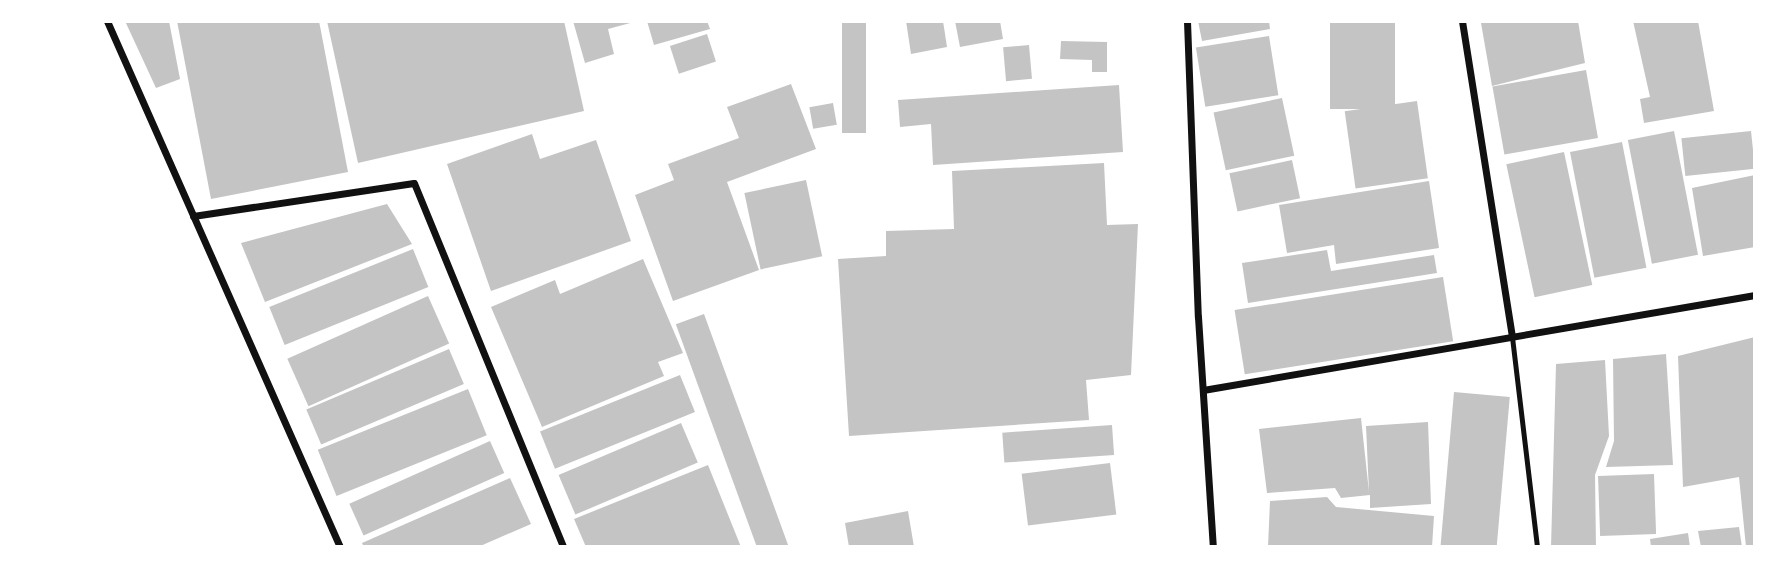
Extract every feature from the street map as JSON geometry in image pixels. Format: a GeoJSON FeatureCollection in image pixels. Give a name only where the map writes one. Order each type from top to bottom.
{"type":"FeatureCollection","features":[{"type":"Feature","properties":{"kind":"street"},"geometry":{"type":"LineString","coordinates":[[107,21],[340,547]]}},
{"type":"Feature","properties":{"kind":"street"},"geometry":{"type":"LineString","coordinates":[[1187,21],[1203,390],[1213,547]]}},
{"type":"Feature","properties":{"kind":"street"},"geometry":{"type":"LineString","coordinates":[[1462,21],[1512,337]]}},
{"type":"Feature","properties":{"kind":"street"},"geometry":{"type":"LineString","coordinates":[[193,216],[414,183],[563,547]]}},
{"type":"Feature","properties":{"kind":"street"},"geometry":{"type":"LineString","coordinates":[[1203,390],[1755,295]]}},
{"type":"Feature","properties":{"kind":"lane"},"geometry":{"type":"LineString","coordinates":[[1512,337],[1537,547]]}},
{"type":"Feature","properties":{"kind":"building"},"geometry":{"type":"Polygon","coordinates":[[[125,21],[169,21],[180,79],[156,88],[125,21]]]}},
{"type":"Feature","properties":{"kind":"building"},"geometry":{"type":"Polygon","coordinates":[[[177,21],[319,21],[348,172],[211,199],[177,21]]]}},
{"type":"Feature","properties":{"kind":"building"},"geometry":{"type":"Polygon","coordinates":[[[327,21],[564,21],[584,111],[358,163],[327,21]]]}},
{"type":"Feature","properties":{"kind":"building"},"geometry":{"type":"Polygon","coordinates":[[[573,21],[634,22],[608,29],[614,54],[585,63],[573,21]]]}},
{"type":"Feature","properties":{"kind":"building"},"geometry":{"type":"Polygon","coordinates":[[[647,21],[707,21],[710,29],[654,45],[647,21]]]}},
{"type":"Feature","properties":{"kind":"building"},"geometry":{"type":"Polygon","coordinates":[[[842,21],[866,21],[866,133],[842,133],[842,21]]]}},
{"type":"Feature","properties":{"kind":"building"},"geometry":{"type":"Polygon","coordinates":[[[906,21],[943,21],[947,47],[911,54],[906,21]]]}},
{"type":"Feature","properties":{"kind":"building"},"geometry":{"type":"Polygon","coordinates":[[[955,21],[1000,21],[1003,39],[960,47],[955,21]]]}},
{"type":"Feature","properties":{"kind":"building"},"geometry":{"type":"Polygon","coordinates":[[[1198,21],[1269,21],[1270,29],[1202,41],[1198,21]]]}},
{"type":"Feature","properties":{"kind":"building"},"geometry":{"type":"Polygon","coordinates":[[[1330,21],[1395,21],[1395,109],[1330,109],[1330,21]]]}},
{"type":"Feature","properties":{"kind":"building"},"geometry":{"type":"Polygon","coordinates":[[[1578,21],[1585,63],[1492,86],[1481,23],[1578,21]]]}},
{"type":"Feature","properties":{"kind":"building"},"geometry":{"type":"Polygon","coordinates":[[[1633,21],[1698,21],[1714,111],[1644,123],[1640,99],[1650,97],[1633,21]]]}},
{"type":"Feature","properties":{"kind":"building"},"geometry":{"type":"Polygon","coordinates":[[[707,34],[716,62],[679,74],[670,46],[707,34]]]}},
{"type":"Feature","properties":{"kind":"building"},"geometry":{"type":"Polygon","coordinates":[[[1269,36],[1278,95],[1205,107],[1196,48],[1269,36]]]}},
{"type":"Feature","properties":{"kind":"building"},"geometry":{"type":"Polygon","coordinates":[[[1061,41],[1107,42],[1107,72],[1092,72],[1092,60],[1060,59],[1061,41]]]}},
{"type":"Feature","properties":{"kind":"building"},"geometry":{"type":"Polygon","coordinates":[[[1029,45],[1032,79],[1006,81],[1003,47],[1029,45]]]}},
{"type":"Feature","properties":{"kind":"building"},"geometry":{"type":"Polygon","coordinates":[[[1586,70],[1598,138],[1504,154],[1492,86],[1586,70]]]}},
{"type":"Feature","properties":{"kind":"building"},"geometry":{"type":"Polygon","coordinates":[[[791,84],[816,149],[727,182],[759,270],[673,301],[635,195],[674,180],[668,164],[739,138],[727,107],[791,84]]]}},
{"type":"Feature","properties":{"kind":"building"},"geometry":{"type":"Polygon","coordinates":[[[1119,85],[1123,152],[933,165],[931,124],[900,127],[898,100],[1119,85]]]}},
{"type":"Feature","properties":{"kind":"building"},"geometry":{"type":"Polygon","coordinates":[[[1282,98],[1294,156],[1226,170],[1214,113],[1282,98]]]}},
{"type":"Feature","properties":{"kind":"building"},"geometry":{"type":"Polygon","coordinates":[[[1417,101],[1428,178],[1356,188],[1345,111],[1417,101]]]}},
{"type":"Feature","properties":{"kind":"building"},"geometry":{"type":"Polygon","coordinates":[[[833,103],[837,125],[813,129],[809,107],[833,103]]]}},
{"type":"Feature","properties":{"kind":"building"},"geometry":{"type":"Polygon","coordinates":[[[1674,131],[1698,255],[1652,264],[1628,140],[1674,131]]]}},
{"type":"Feature","properties":{"kind":"building"},"geometry":{"type":"Polygon","coordinates":[[[1751,131],[1755,169],[1685,176],[1681,138],[1751,131]]]}},
{"type":"Feature","properties":{"kind":"building"},"geometry":{"type":"Polygon","coordinates":[[[532,134],[540,159],[596,140],[631,241],[491,291],[447,164],[532,134]]]}},
{"type":"Feature","properties":{"kind":"building"},"geometry":{"type":"Polygon","coordinates":[[[1622,142],[1646,268],[1594,278],[1570,152],[1622,142]]]}},
{"type":"Feature","properties":{"kind":"building"},"geometry":{"type":"Polygon","coordinates":[[[1564,152],[1592,285],[1535,297],[1506,164],[1564,152]]]}},
{"type":"Feature","properties":{"kind":"building"},"geometry":{"type":"Polygon","coordinates":[[[1292,160],[1300,198],[1238,211],[1229,173],[1292,160]]]}},
{"type":"Feature","properties":{"kind":"building"},"geometry":{"type":"Polygon","coordinates":[[[1104,163],[1107,225],[1138,224],[1131,375],[1086,380],[1089,420],[849,436],[838,259],[886,256],[886,231],[954,229],[952,171],[1104,163]]]}},
{"type":"Feature","properties":{"kind":"building"},"geometry":{"type":"Polygon","coordinates":[[[1755,175],[1755,247],[1703,256],[1692,188],[1755,175]]]}},
{"type":"Feature","properties":{"kind":"building"},"geometry":{"type":"Polygon","coordinates":[[[806,180],[822,256],[761,269],[744,193],[806,180]]]}},
{"type":"Feature","properties":{"kind":"building"},"geometry":{"type":"Polygon","coordinates":[[[1429,181],[1439,248],[1336,264],[1334,245],[1287,253],[1279,205],[1429,181]]]}},
{"type":"Feature","properties":{"kind":"building"},"geometry":{"type":"Polygon","coordinates":[[[387,204],[412,244],[265,302],[241,243],[387,204]]]}},
{"type":"Feature","properties":{"kind":"building"},"geometry":{"type":"Polygon","coordinates":[[[413,249],[428,287],[285,345],[269,307],[413,249]]]}},
{"type":"Feature","properties":{"kind":"building"},"geometry":{"type":"Polygon","coordinates":[[[1327,250],[1331,271],[1434,255],[1437,273],[1248,303],[1242,263],[1327,250]]]}},
{"type":"Feature","properties":{"kind":"building"},"geometry":{"type":"Polygon","coordinates":[[[643,259],[683,353],[658,362],[664,376],[542,427],[491,307],[555,280],[560,294],[643,259]]]}},
{"type":"Feature","properties":{"kind":"building"},"geometry":{"type":"Polygon","coordinates":[[[1443,277],[1453,341],[1245,374],[1235,310],[1443,277]]]}},
{"type":"Feature","properties":{"kind":"building"},"geometry":{"type":"Polygon","coordinates":[[[428,296],[449,344],[308,406],[287,359],[428,296]]]}},
{"type":"Feature","properties":{"kind":"building"},"geometry":{"type":"Polygon","coordinates":[[[704,314],[789,547],[757,547],[676,324],[704,314]]]}},
{"type":"Feature","properties":{"kind":"building"},"geometry":{"type":"Polygon","coordinates":[[[1755,337],[1755,547],[1746,547],[1739,477],[1683,487],[1678,356],[1755,337]]]}},
{"type":"Feature","properties":{"kind":"building"},"geometry":{"type":"Polygon","coordinates":[[[449,349],[464,384],[321,445],[306,410],[449,349]]]}},
{"type":"Feature","properties":{"kind":"building"},"geometry":{"type":"Polygon","coordinates":[[[1666,354],[1673,465],[1606,467],[1614,441],[1613,359],[1666,354]]]}},
{"type":"Feature","properties":{"kind":"building"},"geometry":{"type":"Polygon","coordinates":[[[1605,360],[1609,436],[1595,475],[1596,547],[1551,547],[1556,364],[1605,360]]]}},
{"type":"Feature","properties":{"kind":"building"},"geometry":{"type":"Polygon","coordinates":[[[680,375],[695,412],[555,469],[540,432],[680,375]]]}},
{"type":"Feature","properties":{"kind":"building"},"geometry":{"type":"Polygon","coordinates":[[[468,389],[487,435],[337,496],[318,450],[468,389]]]}},
{"type":"Feature","properties":{"kind":"building"},"geometry":{"type":"Polygon","coordinates":[[[1454,392],[1510,397],[1497,547],[1440,547],[1454,392]]]}},
{"type":"Feature","properties":{"kind":"building"},"geometry":{"type":"Polygon","coordinates":[[[1361,418],[1369,492],[1366,426],[1428,422],[1431,504],[1370,508],[1370,495],[1341,498],[1335,488],[1267,493],[1259,429],[1361,418]]]}},
{"type":"Feature","properties":{"kind":"building"},"geometry":{"type":"Polygon","coordinates":[[[681,423],[698,463],[575,515],[559,475],[681,423]]]}},
{"type":"Feature","properties":{"kind":"building"},"geometry":{"type":"Polygon","coordinates":[[[1112,425],[1114,455],[1004,463],[1002,433],[1112,425]]]}},
{"type":"Feature","properties":{"kind":"building"},"geometry":{"type":"Polygon","coordinates":[[[490,441],[504,473],[364,536],[349,504],[490,441]]]}},
{"type":"Feature","properties":{"kind":"building"},"geometry":{"type":"Polygon","coordinates":[[[1110,463],[1116,515],[1028,525],[1022,474],[1110,463]]]}},
{"type":"Feature","properties":{"kind":"building"},"geometry":{"type":"Polygon","coordinates":[[[708,465],[741,547],[586,547],[574,519],[708,465]]]}},
{"type":"Feature","properties":{"kind":"building"},"geometry":{"type":"Polygon","coordinates":[[[1654,474],[1656,534],[1600,536],[1598,476],[1654,474]]]}},
{"type":"Feature","properties":{"kind":"building"},"geometry":{"type":"Polygon","coordinates":[[[510,478],[531,524],[478,547],[364,547],[362,543],[510,478]]]}},
{"type":"Feature","properties":{"kind":"building"},"geometry":{"type":"Polygon","coordinates":[[[1327,497],[1336,507],[1434,516],[1432,547],[1268,547],[1270,501],[1327,497]]]}},
{"type":"Feature","properties":{"kind":"building"},"geometry":{"type":"Polygon","coordinates":[[[908,511],[914,547],[849,547],[845,523],[908,511]]]}},
{"type":"Feature","properties":{"kind":"building"},"geometry":{"type":"Polygon","coordinates":[[[1739,527],[1742,547],[1701,547],[1698,531],[1739,527]]]}},
{"type":"Feature","properties":{"kind":"building"},"geometry":{"type":"Polygon","coordinates":[[[1688,533],[1690,547],[1651,547],[1650,539],[1688,533]]]}}]}
